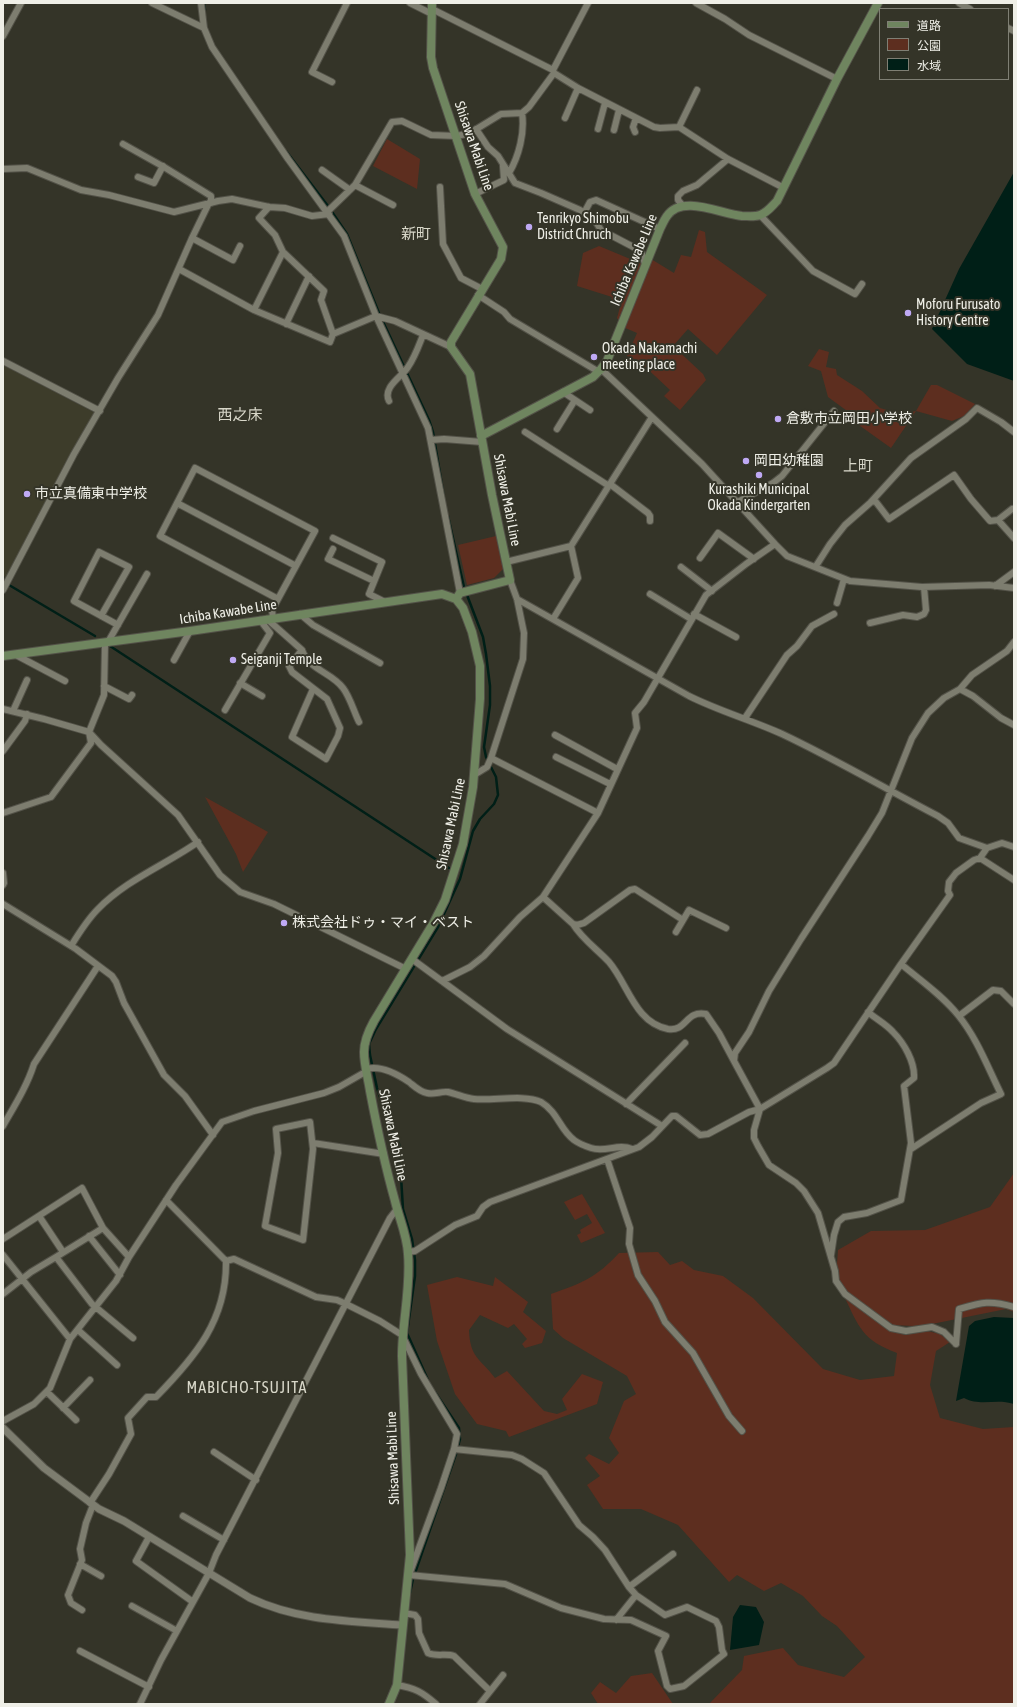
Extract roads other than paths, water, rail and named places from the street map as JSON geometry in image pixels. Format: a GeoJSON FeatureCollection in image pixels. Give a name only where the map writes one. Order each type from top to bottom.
{"type":"FeatureCollection","features":[{"type":"Feature","properties":{"kind":"main road"},"geometry":{"type":"LineString","coordinates":[[683,206],[694,206],[739,216],[760,215],[777,201],[837,79],[878,3]]}},
{"type":"Feature","properties":{"kind":"main road","name":"Shisawa Mabi Line"},"geometry":{"type":"LineString","coordinates":[[432,9],[431,58],[433,68],[457,136],[475,194],[503,247],[500,259],[451,342],[451,346],[470,374],[510,580]]}},
{"type":"Feature","properties":{"kind":"main road","name":"Ichiba Kawabe Line"},"geometry":{"type":"LineString","coordinates":[[600,371],[607,361],[645,264],[667,215],[675,208],[683,206]]}},
{"type":"Feature","properties":{"kind":"main road"},"geometry":{"type":"LineString","coordinates":[[482,439],[600,371]]}},
{"type":"Feature","properties":{"kind":"main road"},"geometry":{"type":"LineString","coordinates":[[458,596],[510,580]]}},
{"type":"Feature","properties":{"kind":"main road","name":"Ichiba Kawabe Line"},"geometry":{"type":"LineString","coordinates":[[3,656],[190,631],[442,594],[458,596]]}},
{"type":"Feature","properties":{"kind":"main road","name":"Shisawa Mabi Line"},"geometry":{"type":"LineString","coordinates":[[389,1704],[397,1685],[402,1625],[406,1614],[412,1576],[402,1335],[412,1252],[397,1209],[384,1154],[369,1069],[364,1052],[369,1030],[406,969],[415,961],[445,900],[463,844],[474,776],[480,699],[480,666],[469,622],[458,596]]}},
{"type":"Feature","properties":{"kind":"street"},"geometry":{"type":"LineString","coordinates":[[3,36],[22,3]]}},
{"type":"Feature","properties":{"kind":"street"},"geometry":{"type":"LineString","coordinates":[[152,3],[204,28]]}},
{"type":"Feature","properties":{"kind":"street"},"geometry":{"type":"LineString","coordinates":[[201,3],[204,28],[216,53],[288,159],[329,211],[344,236],[379,317],[405,371],[433,440],[458,596]]}},
{"type":"Feature","properties":{"kind":"street"},"geometry":{"type":"LineString","coordinates":[[332,82],[312,72],[347,3]]}},
{"type":"Feature","properties":{"kind":"street"},"geometry":{"type":"LineString","coordinates":[[410,3],[432,9],[554,71],[578,88],[636,118],[660,128],[679,128],[728,159],[784,188]]}},
{"type":"Feature","properties":{"kind":"street"},"geometry":{"type":"LineString","coordinates":[[3,169],[26,168],[82,190],[109,194],[174,212],[232,199],[269,207],[285,208],[312,216],[329,211],[355,185],[392,122],[402,122],[431,134],[457,136],[476,130],[501,114],[522,113],[529,107],[554,71],[588,3]]}},
{"type":"Feature","properties":{"kind":"street"},"geometry":{"type":"LineString","coordinates":[[696,3],[749,34],[837,79]]}},
{"type":"Feature","properties":{"kind":"street"},"geometry":{"type":"LineString","coordinates":[[959,3],[968,8]]}},
{"type":"Feature","properties":{"kind":"street"},"geometry":{"type":"LineString","coordinates":[[565,118],[578,88]]}},
{"type":"Feature","properties":{"kind":"street"},"geometry":{"type":"LineString","coordinates":[[679,128],[697,90]]}},
{"type":"Feature","properties":{"kind":"street"},"geometry":{"type":"LineString","coordinates":[[598,129],[605,103]]}},
{"type":"Feature","properties":{"kind":"street"},"geometry":{"type":"LineString","coordinates":[[614,130],[619,110]]}},
{"type":"Feature","properties":{"kind":"street"},"geometry":{"type":"LineString","coordinates":[[509,173],[518,154],[523,120],[522,113]]}},
{"type":"Feature","properties":{"kind":"street"},"geometry":{"type":"LineString","coordinates":[[635,132],[633,127],[636,118]]}},
{"type":"Feature","properties":{"kind":"street"},"geometry":{"type":"LineString","coordinates":[[476,130],[488,147],[502,161],[515,183],[584,212],[594,219],[601,230],[637,248],[643,255],[645,264]]}},
{"type":"Feature","properties":{"kind":"street"},"geometry":{"type":"LineString","coordinates":[[3,590],[5,579],[74,454],[118,378],[158,315],[192,238],[210,203],[211,196],[163,166],[123,144]]}},
{"type":"Feature","properties":{"kind":"street"},"geometry":{"type":"LineString","coordinates":[[683,206],[678,200],[678,196],[684,191],[697,185],[728,159]]}},
{"type":"Feature","properties":{"kind":"street"},"geometry":{"type":"LineString","coordinates":[[475,194],[504,180],[502,161]]}},
{"type":"Feature","properties":{"kind":"street"},"geometry":{"type":"LineString","coordinates":[[138,176],[154,183],[163,166]]}},
{"type":"Feature","properties":{"kind":"street"},"geometry":{"type":"LineString","coordinates":[[322,170],[350,190]]}},
{"type":"Feature","properties":{"kind":"street"},"geometry":{"type":"LineString","coordinates":[[355,185],[393,205]]}},
{"type":"Feature","properties":{"kind":"street"},"geometry":{"type":"LineString","coordinates":[[440,187],[443,244],[462,278],[504,312],[510,319],[600,371],[702,464],[775,544],[788,556],[816,566],[827,573],[844,579],[872,584],[924,587],[995,586],[1014,588]]}},
{"type":"Feature","properties":{"kind":"street"},"geometry":{"type":"LineString","coordinates":[[584,212],[590,202],[596,200],[660,229]]}},
{"type":"Feature","properties":{"kind":"street"},"geometry":{"type":"LineString","coordinates":[[269,207],[259,218],[274,235],[283,252],[324,291],[321,300],[334,334]]}},
{"type":"Feature","properties":{"kind":"street"},"geometry":{"type":"LineString","coordinates":[[760,215],[813,272],[855,294],[862,284]]}},
{"type":"Feature","properties":{"kind":"street"},"geometry":{"type":"LineString","coordinates":[[192,238],[233,260],[240,246]]}},
{"type":"Feature","properties":{"kind":"street"},"geometry":{"type":"LineString","coordinates":[[254,310],[283,252]]}},
{"type":"Feature","properties":{"kind":"street"},"geometry":{"type":"LineString","coordinates":[[179,269],[254,310],[330,342],[334,334],[379,317],[395,321],[451,346]]}},
{"type":"Feature","properties":{"kind":"street"},"geometry":{"type":"LineString","coordinates":[[286,324],[309,276]]}},
{"type":"Feature","properties":{"kind":"street"},"geometry":{"type":"LineString","coordinates":[[389,401],[387,397],[388,393],[395,380],[405,371],[424,335]]}},
{"type":"Feature","properties":{"kind":"street"},"geometry":{"type":"LineString","coordinates":[[3,361],[100,411]]}},
{"type":"Feature","properties":{"kind":"street"},"geometry":{"type":"LineString","coordinates":[[563,392],[590,410]]}},
{"type":"Feature","properties":{"kind":"street"},"geometry":{"type":"LineString","coordinates":[[557,429],[575,400]]}},
{"type":"Feature","properties":{"kind":"street"},"geometry":{"type":"LineString","coordinates":[[816,566],[830,544],[845,525],[872,501],[911,458],[966,420],[977,408],[1002,422],[1014,432]]}},
{"type":"Feature","properties":{"kind":"street"},"geometry":{"type":"LineString","coordinates":[[738,502],[773,483],[782,476],[834,411]]}},
{"type":"Feature","properties":{"kind":"street"},"geometry":{"type":"LineString","coordinates":[[506,562],[571,546],[652,417]]}},
{"type":"Feature","properties":{"kind":"street"},"geometry":{"type":"LineString","coordinates":[[525,432],[610,485],[648,513],[650,516],[650,521]]}},
{"type":"Feature","properties":{"kind":"street"},"geometry":{"type":"LineString","coordinates":[[433,440],[482,439]]}},
{"type":"Feature","properties":{"kind":"street"},"geometry":{"type":"LineString","coordinates":[[224,710],[270,632],[267,619],[272,610],[278,599],[296,566],[315,531],[195,468],[160,536],[278,599]]}},
{"type":"Feature","properties":{"kind":"street"},"geometry":{"type":"LineString","coordinates":[[872,501],[876,502],[889,518],[954,475],[971,499],[990,521],[998,520],[1012,509]]}},
{"type":"Feature","properties":{"kind":"street"},"geometry":{"type":"LineString","coordinates":[[177,503],[296,566]]}},
{"type":"Feature","properties":{"kind":"street"},"geometry":{"type":"LineString","coordinates":[[998,520],[1014,538]]}},
{"type":"Feature","properties":{"kind":"street"},"geometry":{"type":"LineString","coordinates":[[700,558],[718,534],[754,559]]}},
{"type":"Feature","properties":{"kind":"street"},"geometry":{"type":"LineString","coordinates":[[333,538],[382,562],[369,594],[385,602]]}},
{"type":"Feature","properties":{"kind":"street"},"geometry":{"type":"LineString","coordinates":[[442,981],[470,967],[484,956],[520,917],[543,897],[598,813],[617,768],[637,728],[635,713],[644,702],[706,595],[775,544]]}},
{"type":"Feature","properties":{"kind":"street"},"geometry":{"type":"LineString","coordinates":[[553,619],[578,578],[571,546]]}},
{"type":"Feature","properties":{"kind":"street"},"geometry":{"type":"LineString","coordinates":[[332,549],[328,559],[374,581]]}},
{"type":"Feature","properties":{"kind":"street"},"geometry":{"type":"LineString","coordinates":[[102,616],[130,567],[99,552],[74,601],[118,625]]}},
{"type":"Feature","properties":{"kind":"street"},"geometry":{"type":"LineString","coordinates":[[681,567],[712,591]]}},
{"type":"Feature","properties":{"kind":"street"},"geometry":{"type":"LineString","coordinates":[[995,586],[1014,572]]}},
{"type":"Feature","properties":{"kind":"street"},"geometry":{"type":"LineString","coordinates":[[3,813],[51,797],[91,743],[90,732],[104,695],[107,642],[147,574]]}},
{"type":"Feature","properties":{"kind":"street"},"geometry":{"type":"LineString","coordinates":[[837,603],[844,579]]}},
{"type":"Feature","properties":{"kind":"street"},"geometry":{"type":"LineString","coordinates":[[474,776],[489,761],[523,659],[524,634],[517,599],[510,580]]}},
{"type":"Feature","properties":{"kind":"street"},"geometry":{"type":"LineString","coordinates":[[870,623],[903,615],[917,617],[924,614],[926,610],[924,587]]}},
{"type":"Feature","properties":{"kind":"street"},"geometry":{"type":"LineString","coordinates":[[650,594],[693,617],[736,637]]}},
{"type":"Feature","properties":{"kind":"street"},"geometry":{"type":"LineString","coordinates":[[517,599],[657,679],[709,706],[745,718],[791,739],[943,820],[948,823],[959,838],[988,848]]}},
{"type":"Feature","properties":{"kind":"street"},"geometry":{"type":"LineString","coordinates":[[300,614],[313,626],[380,664]]}},
{"type":"Feature","properties":{"kind":"street"},"geometry":{"type":"LineString","coordinates":[[745,718],[787,655],[797,646],[812,626],[834,614]]}},
{"type":"Feature","properties":{"kind":"street"},"geometry":{"type":"LineString","coordinates":[[267,619],[302,650],[304,657],[311,665],[343,688],[359,722]]}},
{"type":"Feature","properties":{"kind":"street"},"geometry":{"type":"LineString","coordinates":[[174,660],[190,631]]}},
{"type":"Feature","properties":{"kind":"street"},"geometry":{"type":"LineString","coordinates":[[734,1061],[735,1053],[749,1032],[770,991],[801,939],[882,813],[912,738],[928,713],[944,698],[960,689],[972,675],[1007,651],[1014,642]]}},
{"type":"Feature","properties":{"kind":"street"},"geometry":{"type":"LineString","coordinates":[[302,650],[289,666],[292,672],[327,699],[340,728],[338,736],[326,758],[292,737],[314,689]]}},
{"type":"Feature","properties":{"kind":"street"},"geometry":{"type":"LineString","coordinates":[[16,655],[65,681]]}},
{"type":"Feature","properties":{"kind":"street"},"geometry":{"type":"LineString","coordinates":[[13,711],[27,680]]}},
{"type":"Feature","properties":{"kind":"street"},"geometry":{"type":"LineString","coordinates":[[240,683],[262,696]]}},
{"type":"Feature","properties":{"kind":"street"},"geometry":{"type":"LineString","coordinates":[[104,686],[129,699],[132,695]]}},
{"type":"Feature","properties":{"kind":"street"},"geometry":{"type":"LineString","coordinates":[[960,689],[973,696],[1001,718],[1014,726]]}},
{"type":"Feature","properties":{"kind":"street"},"geometry":{"type":"LineString","coordinates":[[3,709],[27,714],[90,732],[101,745],[178,815],[220,875],[240,892],[274,904],[406,969]]}},
{"type":"Feature","properties":{"kind":"street"},"geometry":{"type":"LineString","coordinates":[[3,751],[25,721],[27,714]]}},
{"type":"Feature","properties":{"kind":"street"},"geometry":{"type":"LineString","coordinates":[[555,735],[617,768]]}},
{"type":"Feature","properties":{"kind":"street"},"geometry":{"type":"LineString","coordinates":[[556,757],[610,784]]}},
{"type":"Feature","properties":{"kind":"street"},"geometry":{"type":"LineString","coordinates":[[489,761],[598,813]]}},
{"type":"Feature","properties":{"kind":"street"},"geometry":{"type":"LineString","coordinates":[[71,946],[84,925],[99,908],[117,893],[138,878],[198,842]]}},
{"type":"Feature","properties":{"kind":"street"},"geometry":{"type":"LineString","coordinates":[[412,1252],[455,1225],[477,1216],[483,1207],[490,1202],[632,1149],[652,1137],[672,1116],[676,1116],[700,1135],[708,1134],[749,1112],[760,1109],[834,1062],[950,895],[948,890],[949,882],[956,873],[974,860],[980,858],[988,848],[1002,843],[1014,847]]}},
{"type":"Feature","properties":{"kind":"street"},"geometry":{"type":"LineString","coordinates":[[980,858],[1014,880]]}},
{"type":"Feature","properties":{"kind":"street"},"geometry":{"type":"LineString","coordinates":[[3,873],[3,885]]}},
{"type":"Feature","properties":{"kind":"street"},"geometry":{"type":"LineString","coordinates":[[573,924],[577,925],[584,923],[630,890],[635,889],[683,920]]}},
{"type":"Feature","properties":{"kind":"street"},"geometry":{"type":"LineString","coordinates":[[543,897],[573,924],[578,932],[596,948],[610,964],[621,978],[628,995],[650,1021],[659,1027],[671,1029],[681,1026],[692,1015],[699,1013],[706,1014],[719,1033],[760,1109],[754,1130],[754,1138],[769,1165],[796,1183],[804,1191],[818,1213],[831,1256],[836,1281],[845,1294],[891,1328],[906,1331],[932,1327],[944,1332],[956,1344],[959,1309],[983,1302],[996,1302],[1014,1307]]}},
{"type":"Feature","properties":{"kind":"street"},"geometry":{"type":"LineString","coordinates":[[3,904],[71,946],[112,976],[116,982],[124,1003],[164,1075],[185,1096],[213,1135]]}},
{"type":"Feature","properties":{"kind":"street"},"geometry":{"type":"LineString","coordinates":[[676,932],[689,910],[726,928]]}},
{"type":"Feature","properties":{"kind":"street"},"geometry":{"type":"LineString","coordinates":[[415,961],[507,1029],[662,1126]]}},
{"type":"Feature","properties":{"kind":"street"},"geometry":{"type":"LineString","coordinates":[[901,964],[944,999],[959,1016],[981,1053],[1001,1094],[981,1102],[911,1150]]}},
{"type":"Feature","properties":{"kind":"street"},"geometry":{"type":"LineString","coordinates":[[3,1126],[14,1109],[29,1079],[34,1064],[98,966]]}},
{"type":"Feature","properties":{"kind":"street"},"geometry":{"type":"LineString","coordinates":[[959,1016],[993,990],[1002,991],[1014,1004]]}},
{"type":"Feature","properties":{"kind":"street"},"geometry":{"type":"LineString","coordinates":[[831,1256],[834,1235],[838,1222],[844,1217],[867,1213],[901,1200],[911,1150],[904,1086],[914,1078],[912,1063],[905,1047],[893,1031],[868,1012]]}},
{"type":"Feature","properties":{"kind":"street"},"geometry":{"type":"LineString","coordinates":[[626,1104],[685,1043]]}},
{"type":"Feature","properties":{"kind":"street"},"geometry":{"type":"LineString","coordinates":[[3,1422],[34,1404],[50,1388],[70,1339],[120,1275],[129,1257],[166,1200],[222,1122],[254,1111],[324,1093],[338,1087],[369,1069],[380,1068],[401,1077],[422,1092],[428,1094],[446,1092],[474,1099],[530,1099],[539,1102],[556,1114],[574,1140],[582,1145],[593,1149],[626,1146],[632,1149]]}},
{"type":"Feature","properties":{"kind":"street"},"geometry":{"type":"LineString","coordinates":[[310,1122],[313,1143],[312,1157],[303,1240],[265,1226],[278,1153],[276,1129],[310,1122]]}},
{"type":"Feature","properties":{"kind":"street"},"geometry":{"type":"LineString","coordinates":[[313,1143],[384,1154]]}},
{"type":"Feature","properties":{"kind":"street"},"geometry":{"type":"LineString","coordinates":[[607,1159],[630,1228],[629,1244],[638,1275],[655,1301],[665,1322],[693,1353],[729,1416],[742,1431]]}},
{"type":"Feature","properties":{"kind":"street"},"geometry":{"type":"LineString","coordinates":[[3,1239],[82,1188],[104,1228],[129,1257]]}},
{"type":"Feature","properties":{"kind":"street"},"geometry":{"type":"LineString","coordinates":[[82,1610],[72,1603],[68,1595],[82,1557],[80,1549],[92,1504],[131,1434],[128,1418],[146,1397],[156,1397],[185,1367],[215,1321],[220,1306],[226,1272],[226,1261],[166,1200]]}},
{"type":"Feature","properties":{"kind":"street"},"geometry":{"type":"LineString","coordinates":[[140,1704],[161,1660],[209,1573],[224,1540],[390,1218],[397,1209]]}},
{"type":"Feature","properties":{"kind":"street"},"geometry":{"type":"LineString","coordinates":[[39,1216],[63,1252]]}},
{"type":"Feature","properties":{"kind":"street"},"geometry":{"type":"LineString","coordinates":[[3,1294],[22,1279],[63,1252],[104,1228]]}},
{"type":"Feature","properties":{"kind":"street"},"geometry":{"type":"LineString","coordinates":[[89,1236],[120,1275]]}},
{"type":"Feature","properties":{"kind":"street"},"geometry":{"type":"LineString","coordinates":[[3,1255],[70,1339]]}},
{"type":"Feature","properties":{"kind":"street"},"geometry":{"type":"LineString","coordinates":[[56,1257],[92,1304],[97,1306],[133,1338]]}},
{"type":"Feature","properties":{"kind":"street"},"geometry":{"type":"LineString","coordinates":[[226,1261],[234,1259],[316,1297],[337,1300],[380,1321],[402,1335],[421,1374],[456,1431],[456,1450],[412,1576],[506,1584],[561,1608],[604,1619],[630,1620],[666,1636],[658,1652],[667,1686],[670,1689],[684,1686],[724,1654],[716,1621],[687,1607],[665,1615],[636,1595],[629,1587],[605,1550],[579,1525],[544,1473],[512,1455],[456,1450]]}},
{"type":"Feature","properties":{"kind":"street"},"geometry":{"type":"LineString","coordinates":[[78,1330],[117,1365]]}},
{"type":"Feature","properties":{"kind":"street"},"geometry":{"type":"LineString","coordinates":[[63,1408],[90,1380]]}},
{"type":"Feature","properties":{"kind":"street"},"geometry":{"type":"LineString","coordinates":[[47,1392],[76,1420]]}},
{"type":"Feature","properties":{"kind":"street"},"geometry":{"type":"LineString","coordinates":[[3,1428],[44,1468],[92,1504],[250,1598],[270,1608],[306,1616],[402,1625]]}},
{"type":"Feature","properties":{"kind":"street"},"geometry":{"type":"LineString","coordinates":[[214,1452],[256,1480]]}},
{"type":"Feature","properties":{"kind":"street"},"geometry":{"type":"LineString","coordinates":[[183,1516],[224,1540]]}},
{"type":"Feature","properties":{"kind":"street"},"geometry":{"type":"LineString","coordinates":[[149,1537],[136,1561],[193,1602]]}},
{"type":"Feature","properties":{"kind":"street"},"geometry":{"type":"LineString","coordinates":[[629,1587],[673,1554]]}},
{"type":"Feature","properties":{"kind":"street"},"geometry":{"type":"LineString","coordinates":[[80,1564],[101,1576]]}},
{"type":"Feature","properties":{"kind":"street"},"geometry":{"type":"LineString","coordinates":[[616,1620],[636,1595]]}},
{"type":"Feature","properties":{"kind":"street"},"geometry":{"type":"LineString","coordinates":[[132,1606],[177,1631]]}},
{"type":"Feature","properties":{"kind":"street"},"geometry":{"type":"LineString","coordinates":[[406,1614],[415,1615],[418,1619],[419,1633],[428,1653],[433,1655],[450,1654],[454,1656],[490,1691]]}},
{"type":"Feature","properties":{"kind":"street"},"geometry":{"type":"LineString","coordinates":[[80,1651],[149,1687]]}},
{"type":"Feature","properties":{"kind":"street"},"geometry":{"type":"LineString","coordinates":[[480,1704],[503,1675]]}},
{"type":"Feature","properties":{"kind":"street"},"geometry":{"type":"LineString","coordinates":[[397,1685],[410,1687],[421,1692],[436,1704]]}},
{"type":"Feature","properties":{"kind":"water"},"geometry":{"type":"Polygon","coordinates":[[[1014,172],[1014,381],[967,364],[932,329],[959,269],[1014,172]]]}},
{"type":"Feature","properties":{"kind":"water"},"geometry":{"type":"Polygon","coordinates":[[[994,1317],[1014,1318],[1014,1404],[1007,1402],[977,1402],[964,1398],[956,1401],[969,1326],[975,1321],[994,1317]]]}},
{"type":"Feature","properties":{"kind":"water"},"geometry":{"type":"Polygon","coordinates":[[[740,1605],[756,1607],[764,1622],[759,1645],[730,1650],[733,1617],[740,1605]]]}},
{"type":"Feature","properties":{"kind":"waterway"},"geometry":{"type":"LineString","coordinates":[[204,3],[205,10]]}},
{"type":"Feature","properties":{"kind":"waterway"},"geometry":{"type":"LineString","coordinates":[[286,151],[328,206],[347,234],[379,313],[429,420],[433,432],[444,497]]}},
{"type":"Feature","properties":{"kind":"waterway"},"geometry":{"type":"LineString","coordinates":[[448,516],[464,587]]}},
{"type":"Feature","properties":{"kind":"waterway"},"geometry":{"type":"LineString","coordinates":[[9,585],[95,636]]}},
{"type":"Feature","properties":{"kind":"waterway"},"geometry":{"type":"LineString","coordinates":[[428,1380],[407,1333],[415,1276],[415,1260],[412,1239],[403,1209],[399,1144],[386,1117],[377,1088],[369,1044],[376,1029],[438,927],[460,879],[473,831],[480,819],[494,804],[498,795],[496,777],[486,757],[484,747],[490,705],[490,686],[486,654],[483,637],[467,595]]}},
{"type":"Feature","properties":{"kind":"waterway"},"geometry":{"type":"LineString","coordinates":[[110,646],[449,868]]}},
{"type":"Feature","properties":{"kind":"waterway"},"geometry":{"type":"LineString","coordinates":[[410,1593],[413,1579],[460,1439],[459,1428],[435,1392]]}},
{"type":"Feature","properties":{"kind":"place","name":"Tenrikyo Shimobu District Chruch"},"geometry":{"type":"Point","coordinates":[529,227]}},
{"type":"Feature","properties":{"kind":"place","name":"Moforu Furusato History Centre"},"geometry":{"type":"Point","coordinates":[908,313]}},
{"type":"Feature","properties":{"kind":"place","name":"Okada Nakamachi meeting place"},"geometry":{"type":"Point","coordinates":[594,357]}},
{"type":"Feature","properties":{"kind":"place","name":"倉敷市立岡田小学校"},"geometry":{"type":"Point","coordinates":[778,419]}},
{"type":"Feature","properties":{"kind":"place","name":"岡田幼稚園"},"geometry":{"type":"Point","coordinates":[746,461]}},
{"type":"Feature","properties":{"kind":"place","name":"Kurashiki Municipal Okada Kindergarten"},"geometry":{"type":"Point","coordinates":[759,475]}},
{"type":"Feature","properties":{"kind":"place","name":"市立真備東中学校"},"geometry":{"type":"Point","coordinates":[27,494]}},
{"type":"Feature","properties":{"kind":"place","name":"Seiganji Temple"},"geometry":{"type":"Point","coordinates":[233,660]}},
{"type":"Feature","properties":{"kind":"place","name":"株式会社ドゥ・マイ・ベスト"},"geometry":{"type":"Point","coordinates":[284,923]}},
{"type":"Feature","properties":{"kind":"district","name":"新町"},"geometry":{"type":"Point","coordinates":[416,234]}},
{"type":"Feature","properties":{"kind":"district","name":"西之床"},"geometry":{"type":"Point","coordinates":[240,415]}},
{"type":"Feature","properties":{"kind":"district","name":"上町"},"geometry":{"type":"Point","coordinates":[858,466]}},
{"type":"Feature","properties":{"kind":"district","name":"MABICHO-TSUJITA"},"geometry":{"type":"Point","coordinates":[247,1388]}}]}
